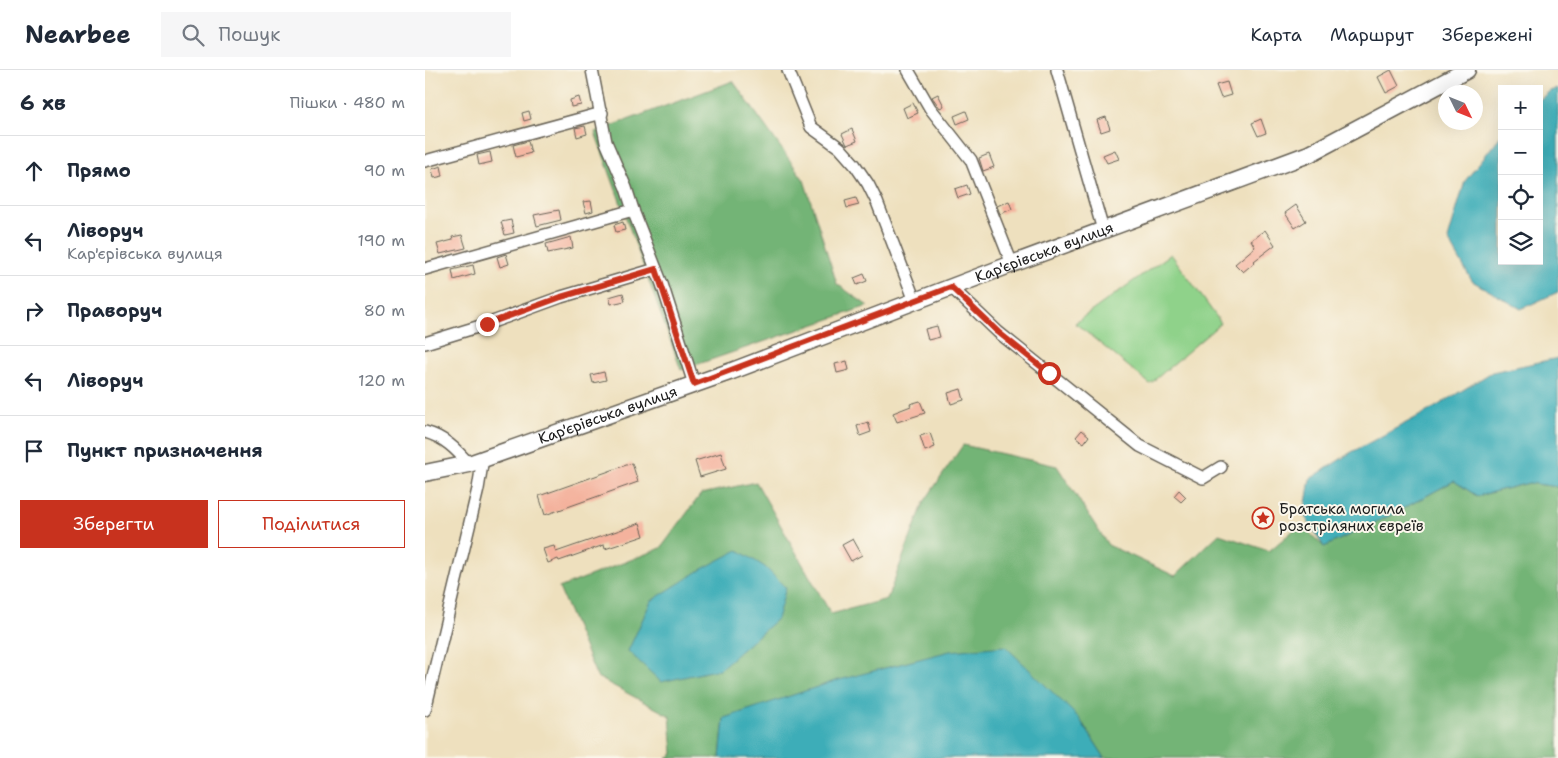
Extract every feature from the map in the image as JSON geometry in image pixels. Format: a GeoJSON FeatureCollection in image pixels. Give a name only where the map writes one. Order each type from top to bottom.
{"type":"FeatureCollection","features":[{"type":"Feature","properties":{"kind":"street"},"geometry":{"type":"LineString","coordinates":[[593,70],[606,142],[626,188],[656,269],[694,384]]}},
{"type":"Feature","properties":{"kind":"street"},"geometry":{"type":"LineString","coordinates":[[788,70],[811,127],[840,148],[868,184],[877,202],[915,301]]}},
{"type":"Feature","properties":{"kind":"street"},"geometry":{"type":"LineString","coordinates":[[908,70],[930,108],[971,160],[1012,264]]}},
{"type":"Feature","properties":{"kind":"street"},"geometry":{"type":"LineString","coordinates":[[1057,70],[1103,230]]}},
{"type":"Feature","properties":{"kind":"street","name":"Кар'єрівська вулиця"},"geometry":{"type":"LineString","coordinates":[[425,474],[476,461],[694,384],[1309,154],[1467,70]]}},
{"type":"Feature","properties":{"kind":"street"},"geometry":{"type":"LineString","coordinates":[[425,161],[602,113]]}},
{"type":"Feature","properties":{"kind":"street"},"geometry":{"type":"LineString","coordinates":[[425,270],[633,210]]}},
{"type":"Feature","properties":{"kind":"street"},"geometry":{"type":"LineString","coordinates":[[425,343],[487,324],[561,297],[656,269]]}},
{"type":"Feature","properties":{"kind":"street"},"geometry":{"type":"LineString","coordinates":[[951,287],[998,332],[1140,446],[1203,478],[1221,467]]}},
{"type":"Feature","properties":{"kind":"street"},"geometry":{"type":"LineString","coordinates":[[425,432],[443,439],[476,461],[478,489],[425,710]]}},
{"type":"Feature","properties":{"kind":"green space"},"geometry":{"type":"Polygon","coordinates":[[[733,81],[804,180],[837,284],[868,306],[681,370],[595,132],[733,81]]]}},
{"type":"Feature","properties":{"kind":"green space"},"geometry":{"type":"Polygon","coordinates":[[[1171,254],[1221,323],[1150,384],[1075,323],[1171,254]]]}},
{"type":"Feature","properties":{"kind":"green space"},"geometry":{"type":"Polygon","coordinates":[[[963,445],[1057,466],[1108,545],[1175,576],[1219,534],[1269,551],[1301,524],[1324,547],[1391,515],[1454,481],[1477,496],[1529,483],[1558,487],[1558,758],[1105,758],[1079,718],[724,718],[720,758],[667,758],[673,754],[670,716],[597,677],[559,588],[661,548],[701,494],[756,482],[831,614],[887,599],[924,502],[963,445]]]}},
{"type":"Feature","properties":{"kind":"water"},"geometry":{"type":"Polygon","coordinates":[[[1558,88],[1558,292],[1521,309],[1472,281],[1448,239],[1465,181],[1498,139],[1498,265],[1543,265],[1543,97],[1558,88]]]}},
{"type":"Feature","properties":{"kind":"water"},"geometry":{"type":"Polygon","coordinates":[[[1558,358],[1558,487],[1529,483],[1477,496],[1454,481],[1391,515],[1324,547],[1304,515],[1310,479],[1350,453],[1432,409],[1492,372],[1558,358]]]}},
{"type":"Feature","properties":{"kind":"water"},"geometry":{"type":"Polygon","coordinates":[[[738,550],[765,567],[786,588],[777,619],[720,669],[661,682],[628,651],[651,601],[702,569],[738,550]]]}},
{"type":"Feature","properties":{"kind":"water"},"geometry":{"type":"Polygon","coordinates":[[[1005,646],[1079,718],[1105,758],[720,758],[724,718],[835,681],[950,651],[1005,646]]]}},
{"type":"Feature","properties":{"kind":"building"},"geometry":{"type":"Polygon","coordinates":[[[1391,70],[1399,86],[1386,93],[1378,77],[1391,70]]]}},
{"type":"Feature","properties":{"kind":"building"},"geometry":{"type":"Polygon","coordinates":[[[1227,82],[1231,95],[1221,98],[1216,85],[1227,82]]]}},
{"type":"Feature","properties":{"kind":"building"},"geometry":{"type":"Polygon","coordinates":[[[938,94],[944,106],[940,108],[932,97],[938,94]]]}},
{"type":"Feature","properties":{"kind":"building"},"geometry":{"type":"Polygon","coordinates":[[[579,97],[581,105],[571,107],[570,100],[579,97]]]}},
{"type":"Feature","properties":{"kind":"building"},"geometry":{"type":"Polygon","coordinates":[[[913,103],[918,113],[907,118],[903,108],[913,103]]]}},
{"type":"Feature","properties":{"kind":"building"},"geometry":{"type":"Polygon","coordinates":[[[529,111],[531,119],[524,121],[522,113],[529,111]]]}},
{"type":"Feature","properties":{"kind":"building"},"geometry":{"type":"Polygon","coordinates":[[[966,111],[969,119],[957,124],[954,116],[966,111]]]}},
{"type":"Feature","properties":{"kind":"building"},"geometry":{"type":"Polygon","coordinates":[[[1106,117],[1110,129],[1101,132],[1097,120],[1106,117]]]}},
{"type":"Feature","properties":{"kind":"building"},"geometry":{"type":"Polygon","coordinates":[[[1261,119],[1266,133],[1258,136],[1252,123],[1261,119]]]}},
{"type":"Feature","properties":{"kind":"building"},"geometry":{"type":"Polygon","coordinates":[[[585,126],[587,134],[577,137],[575,128],[585,126]]]}},
{"type":"Feature","properties":{"kind":"building"},"geometry":{"type":"Polygon","coordinates":[[[852,129],[857,141],[847,145],[842,134],[852,129]]]}},
{"type":"Feature","properties":{"kind":"building"},"geometry":{"type":"Polygon","coordinates":[[[528,141],[531,153],[516,157],[513,145],[528,141]]]}},
{"type":"Feature","properties":{"kind":"building"},"geometry":{"type":"Polygon","coordinates":[[[1115,150],[1119,159],[1107,163],[1103,155],[1115,150]]]}},
{"type":"Feature","properties":{"kind":"building"},"geometry":{"type":"Polygon","coordinates":[[[490,152],[492,162],[479,165],[477,155],[490,152]]]}},
{"type":"Feature","properties":{"kind":"building"},"geometry":{"type":"Polygon","coordinates":[[[989,154],[994,167],[983,171],[979,158],[989,154]]]}},
{"type":"Feature","properties":{"kind":"building"},"geometry":{"type":"Polygon","coordinates":[[[441,166],[443,176],[434,178],[432,169],[441,166]]]}},
{"type":"Feature","properties":{"kind":"building"},"geometry":{"type":"Polygon","coordinates":[[[967,185],[970,194],[958,198],[955,189],[967,185]]]}},
{"type":"Feature","properties":{"kind":"building"},"geometry":{"type":"Polygon","coordinates":[[[856,198],[859,205],[847,208],[845,201],[856,198]]]}},
{"type":"Feature","properties":{"kind":"building"},"geometry":{"type":"Polygon","coordinates":[[[591,201],[593,211],[586,213],[583,202],[591,201]]]}},
{"type":"Feature","properties":{"kind":"building"},"geometry":{"type":"Polygon","coordinates":[[[1009,201],[1012,209],[1000,214],[997,206],[1009,201]]]}},
{"type":"Feature","properties":{"kind":"building"},"geometry":{"type":"Polygon","coordinates":[[[1296,205],[1306,221],[1295,228],[1285,213],[1296,205]]]}},
{"type":"Feature","properties":{"kind":"building"},"geometry":{"type":"Polygon","coordinates":[[[559,210],[561,220],[537,226],[534,215],[559,210]]]}},
{"type":"Feature","properties":{"kind":"building"},"geometry":{"type":"Polygon","coordinates":[[[511,220],[514,233],[505,235],[501,222],[511,220]]]}},
{"type":"Feature","properties":{"kind":"building"},"geometry":{"type":"Polygon","coordinates":[[[623,222],[625,230],[616,232],[614,225],[623,222]]]}},
{"type":"Feature","properties":{"kind":"building"},"geometry":{"type":"Polygon","coordinates":[[[1265,230],[1275,245],[1243,272],[1235,264],[1255,247],[1251,240],[1265,230]]]}},
{"type":"Feature","properties":{"kind":"building"},"geometry":{"type":"Polygon","coordinates":[[[462,235],[466,248],[440,254],[437,244],[453,240],[452,237],[462,235]]]}},
{"type":"Feature","properties":{"kind":"building"},"geometry":{"type":"Polygon","coordinates":[[[571,237],[573,248],[548,253],[546,244],[571,237]]]}},
{"type":"Feature","properties":{"kind":"building"},"geometry":{"type":"Polygon","coordinates":[[[506,254],[509,264],[500,267],[497,257],[506,254]]]}},
{"type":"Feature","properties":{"kind":"building"},"geometry":{"type":"Polygon","coordinates":[[[473,265],[475,274],[454,280],[452,270],[473,265]]]}},
{"type":"Feature","properties":{"kind":"building"},"geometry":{"type":"Polygon","coordinates":[[[864,274],[867,281],[857,285],[854,278],[864,274]]]}},
{"type":"Feature","properties":{"kind":"building"},"geometry":{"type":"Polygon","coordinates":[[[623,293],[625,301],[611,304],[609,297],[623,293]]]}},
{"type":"Feature","properties":{"kind":"building"},"geometry":{"type":"Polygon","coordinates":[[[937,326],[940,337],[928,340],[925,329],[937,326]]]}},
{"type":"Feature","properties":{"kind":"building"},"geometry":{"type":"Polygon","coordinates":[[[847,361],[849,370],[837,373],[835,364],[847,361]]]}},
{"type":"Feature","properties":{"kind":"building"},"geometry":{"type":"Polygon","coordinates":[[[604,372],[606,380],[593,383],[591,375],[604,372]]]}},
{"type":"Feature","properties":{"kind":"building"},"geometry":{"type":"Polygon","coordinates":[[[961,389],[964,400],[951,404],[948,393],[961,389]]]}},
{"type":"Feature","properties":{"kind":"building"},"geometry":{"type":"Polygon","coordinates":[[[920,401],[925,413],[897,422],[893,413],[920,401]]]}},
{"type":"Feature","properties":{"kind":"building"},"geometry":{"type":"Polygon","coordinates":[[[868,422],[871,432],[860,436],[857,426],[868,422]]]}},
{"type":"Feature","properties":{"kind":"building"},"geometry":{"type":"Polygon","coordinates":[[[1082,430],[1089,436],[1084,443],[1076,437],[1082,430]]]}},
{"type":"Feature","properties":{"kind":"building"},"geometry":{"type":"Polygon","coordinates":[[[930,433],[935,447],[925,451],[920,436],[930,433]]]}},
{"type":"Feature","properties":{"kind":"building"},"geometry":{"type":"Polygon","coordinates":[[[721,453],[726,469],[700,477],[695,461],[721,453]]]}},
{"type":"Feature","properties":{"kind":"building"},"geometry":{"type":"Polygon","coordinates":[[[632,463],[638,482],[545,515],[539,496],[632,463]]]}},
{"type":"Feature","properties":{"kind":"building"},"geometry":{"type":"Polygon","coordinates":[[[1179,490],[1186,497],[1181,502],[1174,496],[1179,490]]]}},
{"type":"Feature","properties":{"kind":"building"},"geometry":{"type":"Polygon","coordinates":[[[640,523],[644,536],[605,549],[604,545],[548,563],[543,549],[554,546],[556,552],[640,523]]]}},
{"type":"Feature","properties":{"kind":"building"},"geometry":{"type":"Polygon","coordinates":[[[853,539],[862,555],[851,561],[842,545],[853,539]]]}},
{"type":"Feature","properties":{"kind":"place","name":"Братська могила розстріляних євреїв"},"geometry":{"type":"Point","coordinates":[1263,518]}},
{"type":"Feature","properties":{"kind":"route"},"geometry":{"type":"LineString","coordinates":[[487,324],[561,297],[656,269],[694,384],[951,287],[998,332],[1049,373]]}}]}
